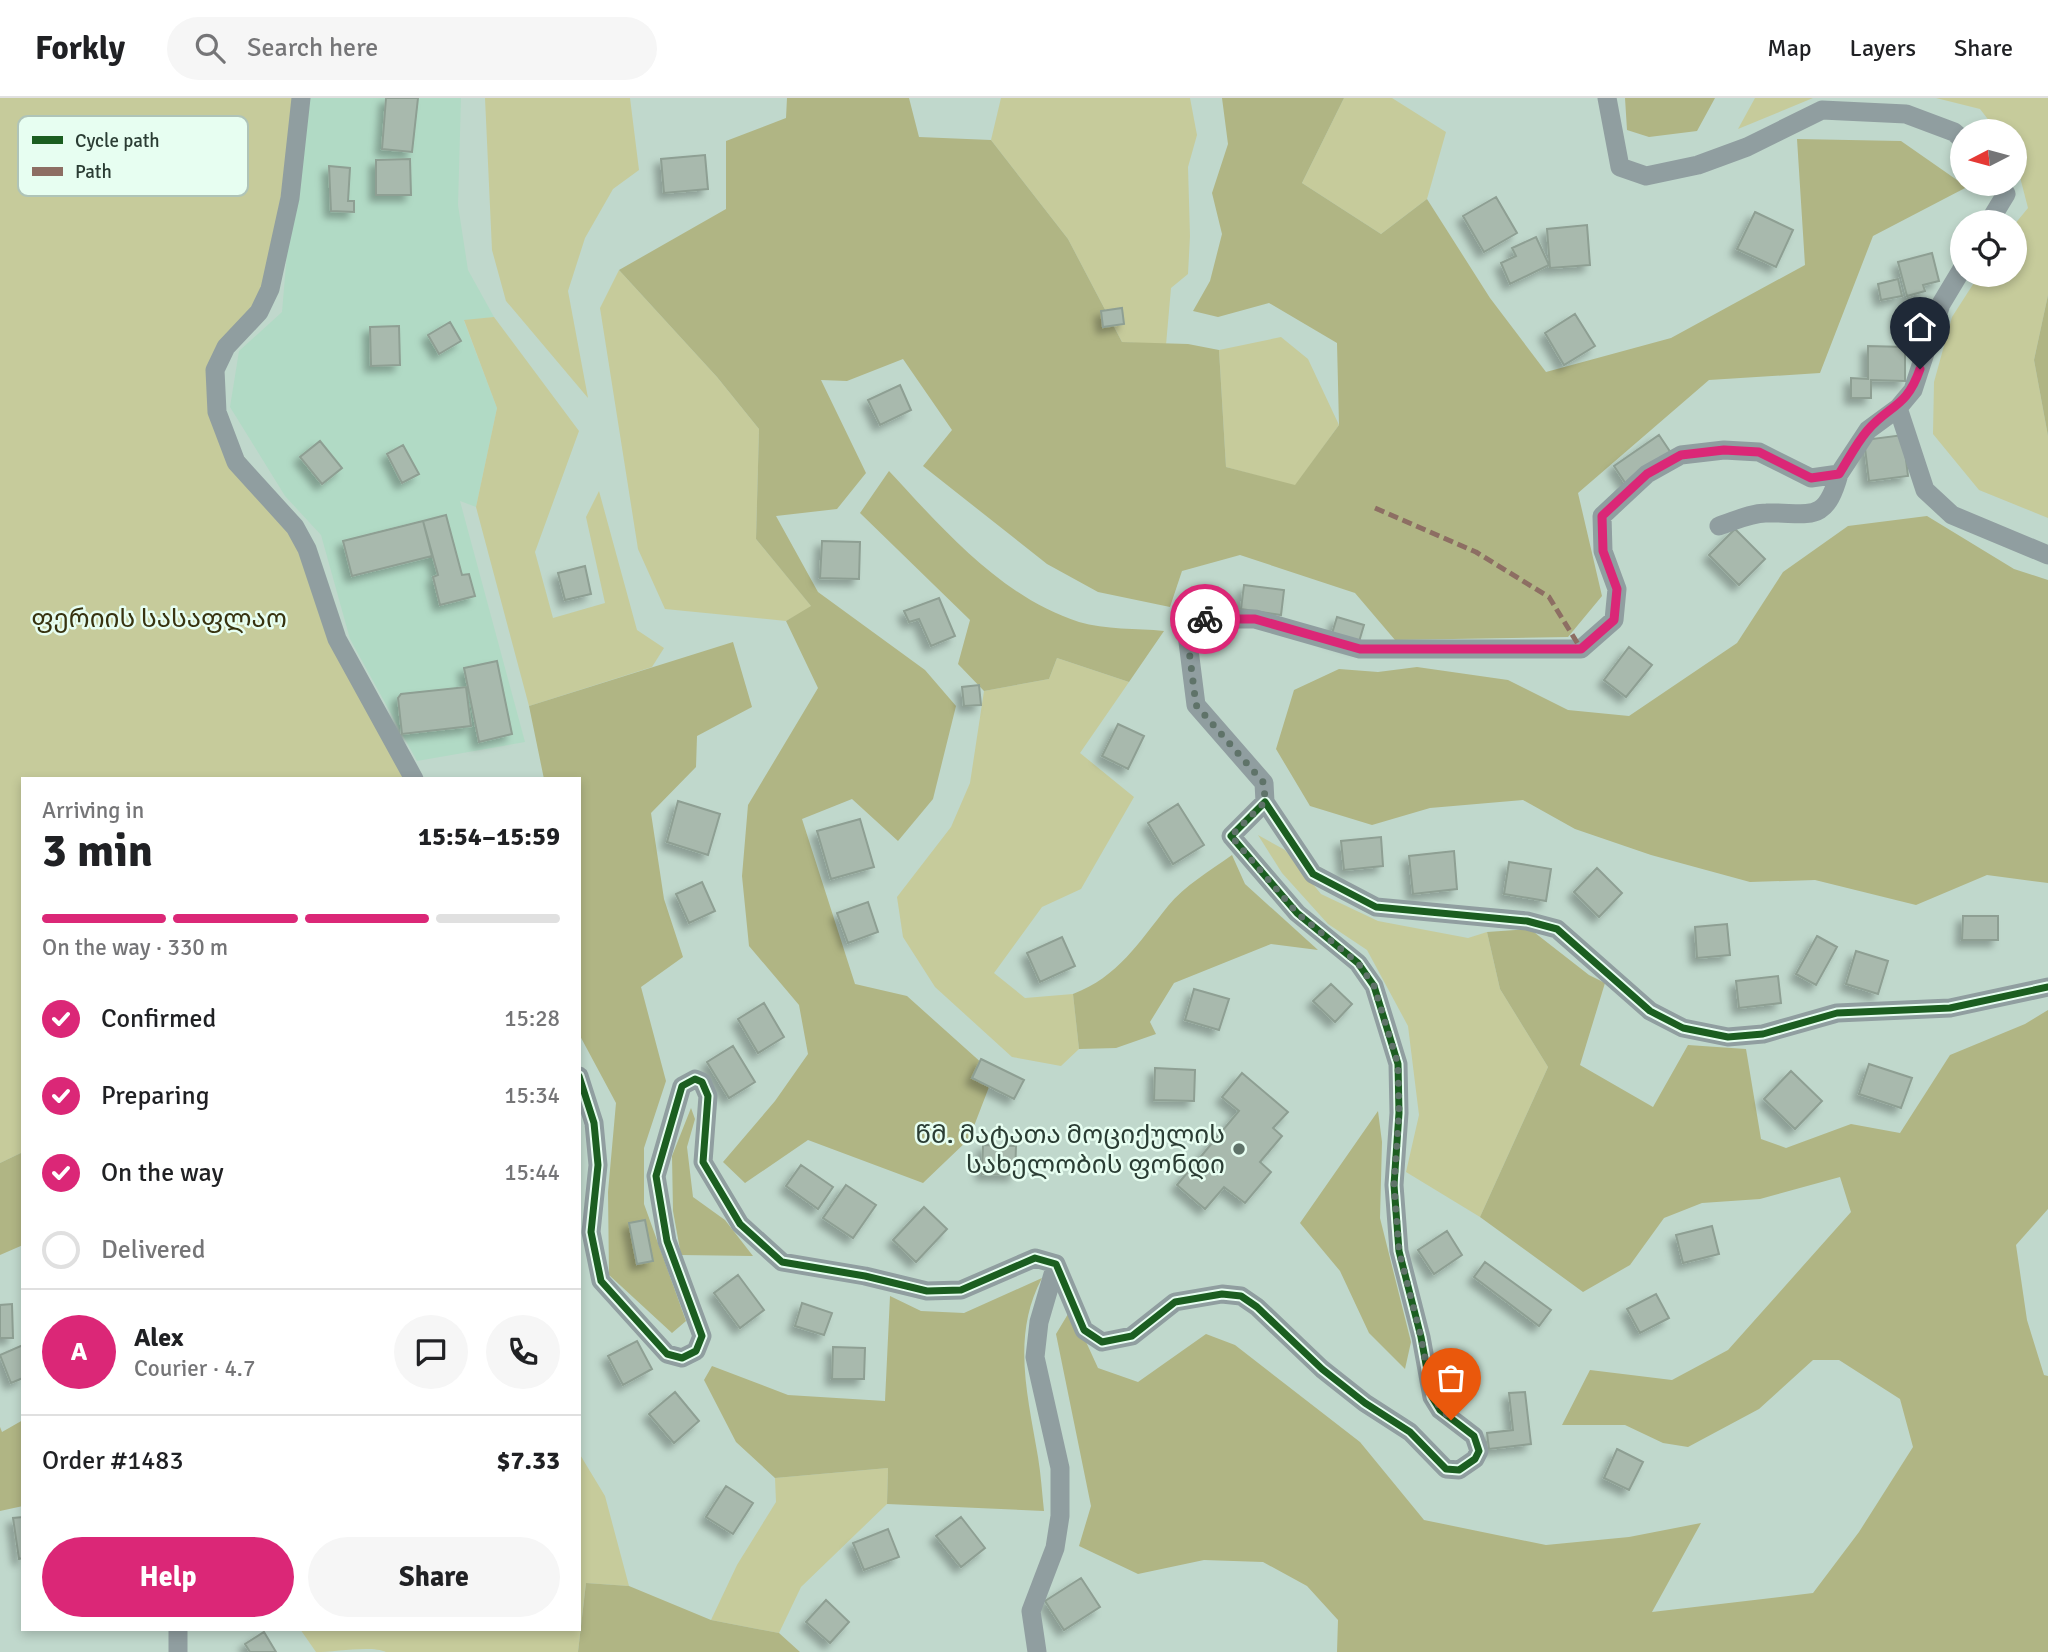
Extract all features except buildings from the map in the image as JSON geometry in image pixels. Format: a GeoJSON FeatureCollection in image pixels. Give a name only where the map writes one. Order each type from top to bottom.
{"type":"FeatureCollection","features":[{"type":"Feature","properties":{"kind":"street"},"geometry":{"type":"LineString","coordinates":[[301,98],[290,198],[270,289],[259,312],[226,347],[215,370],[217,412],[236,463],[295,527],[307,549],[337,639],[413,777]]}},
{"type":"Feature","properties":{"kind":"street"},"geometry":{"type":"LineString","coordinates":[[1607,98],[1620,167],[1646,176],[1698,165],[1748,147],[1822,110],[1906,114],[1950,130]]}},
{"type":"Feature","properties":{"kind":"street"},"geometry":{"type":"LineString","coordinates":[[1719,526],[1751,515],[1807,516],[1823,509],[1833,497],[1839,474],[1868,430],[1898,408],[1913,390],[1941,304],[1951,287]]}},
{"type":"Feature","properties":{"kind":"street"},"geometry":{"type":"LineString","coordinates":[[1898,408],[1925,490],[1952,515],[2048,555]]}},
{"type":"Feature","properties":{"kind":"street"},"geometry":{"type":"LineString","coordinates":[[1839,474],[1811,478],[1759,452],[1724,450],[1681,455],[1647,474],[1602,516],[1603,551],[1617,589],[1614,620],[1581,649],[1360,649],[1255,619],[1202,619],[1186,626],[1196,705],[1264,783],[1265,802],[1314,874],[1376,907],[1527,921],[1557,929],[1650,1011],[1683,1028],[1728,1037],[1763,1034],[1837,1013],[1950,1008],[2048,987]]}},
{"type":"Feature","properties":{"kind":"street"},"geometry":{"type":"LineString","coordinates":[[1056,1264],[1084,1330],[1102,1342],[1132,1336],[1175,1302],[1222,1294],[1241,1296],[1257,1307],[1322,1370],[1365,1403],[1410,1432],[1446,1469],[1459,1470],[1475,1459],[1479,1451],[1474,1436],[1440,1410],[1432,1397],[1421,1337],[1399,1251],[1394,1185],[1399,1113],[1398,1064],[1374,986],[1358,963],[1297,913],[1231,836],[1265,802]]}},
{"type":"Feature","properties":{"kind":"street"},"geometry":{"type":"LineString","coordinates":[[581,1087],[598,1165],[591,1232],[601,1281],[667,1354],[682,1358],[695,1351],[702,1336],[667,1241],[656,1175],[682,1086],[695,1079],[702,1082],[708,1096],[703,1162],[740,1224],[782,1262],[866,1276],[927,1291],[961,1290],[1035,1258],[1056,1264]]}},
{"type":"Feature","properties":{"kind":"street"},"geometry":{"type":"LineString","coordinates":[[1038,1652],[1031,1611],[1055,1548],[1060,1516],[1060,1468],[1035,1357],[1039,1322],[1056,1264]]}},
{"type":"Feature","properties":{"kind":"street"},"geometry":{"type":"LineString","coordinates":[[178,1631],[178,1652]]}},
{"type":"Feature","properties":{"kind":"shaded area"},"geometry":{"type":"Polygon","coordinates":[[[300,98],[461,98],[458,205],[468,270],[494,317],[464,321],[497,408],[476,507],[460,501],[525,742],[417,761],[350,639],[321,535],[285,496],[230,407],[239,351],[282,312],[300,98]]]}},
{"type":"Feature","properties":{"kind":"shaded area"},"geometry":{"type":"Polygon","coordinates":[[[787,98],[909,98],[919,137],[991,140],[1068,239],[1122,342],[1188,344],[1219,350],[1226,467],[1295,485],[1339,425],[1337,343],[1269,303],[1218,317],[1193,311],[1210,281],[1222,234],[1212,193],[1228,144],[1222,98],[1344,98],[1302,183],[1381,234],[1427,199],[1490,298],[1546,372],[1671,338],[1805,265],[1797,139],[1901,141],[1950,175],[1950,196],[1873,236],[1820,373],[1709,380],[1578,493],[1602,596],[1568,637],[1395,640],[1355,593],[1240,555],[1182,571],[1170,607],[1098,592],[1047,564],[923,466],[952,430],[903,359],[847,381],[821,380],[866,473],[837,509],[776,516],[818,592],[925,670],[956,706],[933,799],[898,841],[852,799],[802,819],[855,984],[907,996],[994,1074],[969,1139],[923,1183],[808,1140],[745,1183],[723,1162],[775,1101],[808,1054],[799,1005],[749,946],[742,876],[748,805],[818,688],[786,621],[811,606],[756,539],[759,429],[717,377],[619,270],[726,209],[726,141],[786,118],[787,98]]]}},
{"type":"Feature","properties":{"kind":"shaded area"},"geometry":{"type":"Polygon","coordinates":[[[1625,98],[1715,98],[1697,131],[1649,137],[1627,130],[1625,98]]]}},
{"type":"Feature","properties":{"kind":"shaded area"},"geometry":{"type":"Polygon","coordinates":[[[2048,295],[2048,436],[2034,360],[2048,295]]]}},
{"type":"Feature","properties":{"kind":"shaded area"},"geometry":{"type":"Polygon","coordinates":[[[889,471],[952,538],[999,579],[1024,596],[1051,611],[1089,625],[1164,631],[1129,682],[1057,658],[1049,679],[984,691],[958,664],[970,620],[860,513],[889,471]]]}},
{"type":"Feature","properties":{"kind":"shaded area"},"geometry":{"type":"Polygon","coordinates":[[[1927,516],[2014,569],[2048,580],[2048,883],[1987,875],[1916,905],[1815,880],[1750,882],[1651,855],[1575,829],[1523,800],[1430,808],[1372,825],[1310,806],[1276,749],[1294,690],[1339,669],[1378,672],[1417,667],[1508,680],[1568,710],[1629,716],[1737,643],[1783,572],[1848,526],[1927,516]]]}},
{"type":"Feature","properties":{"kind":"shaded area"},"geometry":{"type":"Polygon","coordinates":[[[733,642],[752,707],[697,736],[696,767],[651,813],[664,899],[683,957],[641,987],[666,1081],[644,1148],[644,1204],[686,1321],[672,1333],[609,1275],[608,1192],[616,1103],[581,1038],[581,777],[544,777],[529,706],[733,642]]]}},
{"type":"Feature","properties":{"kind":"shaded area"},"geometry":{"type":"Polygon","coordinates":[[[1232,855],[1245,884],[1318,950],[1271,944],[1174,983],[1150,1022],[1156,1034],[1116,1048],[1079,1049],[1073,994],[1089,987],[1115,968],[1174,899],[1232,855]]]}},
{"type":"Feature","properties":{"kind":"shaded area"},"geometry":{"type":"Polygon","coordinates":[[[1530,929],[1589,975],[1605,983],[1580,1065],[1653,1107],[1688,1045],[1746,1049],[1761,1139],[1786,1148],[1851,1124],[1900,1133],[1950,1055],[2025,1024],[2048,1010],[2048,1209],[2016,1245],[2027,1320],[2044,1375],[2048,1376],[2048,1652],[1337,1652],[1338,1620],[1307,1586],[1263,1562],[1204,1560],[1138,1574],[1079,1546],[1091,1506],[1056,1334],[1071,1309],[1098,1368],[1138,1382],[1206,1334],[1235,1345],[1360,1442],[1424,1520],[1546,1545],[1629,1537],[1701,1523],[1652,1612],[1813,1593],[1859,1532],[1913,1447],[1900,1399],[1839,1360],[1813,1360],[1759,1409],[1688,1447],[1663,1443],[1625,1425],[1562,1425],[1590,1370],[1672,1380],[1728,1350],[1851,1212],[1840,1177],[1760,1199],[1702,1203],[1664,1218],[1630,1265],[1583,1292],[1480,1217],[1548,1067],[1500,989],[1487,932],[1530,929]]]}},
{"type":"Feature","properties":{"kind":"shaded area"},"geometry":{"type":"Polygon","coordinates":[[[691,1108],[695,1119],[687,1147],[693,1197],[725,1220],[753,1256],[681,1255],[673,1211],[672,1156],[691,1108]]]}},
{"type":"Feature","properties":{"kind":"shaded area"},"geometry":{"type":"Polygon","coordinates":[[[1378,1111],[1382,1142],[1380,1218],[1411,1342],[1405,1369],[1369,1333],[1340,1271],[1300,1223],[1378,1111]]]}},
{"type":"Feature","properties":{"kind":"shaded area"},"geometry":{"type":"Polygon","coordinates":[[[21,1153],[21,1246],[0,1255],[0,1163],[21,1153]]]}},
{"type":"Feature","properties":{"kind":"shaded area"},"geometry":{"type":"Polygon","coordinates":[[[1042,1278],[1027,1322],[1024,1344],[1027,1389],[1044,1511],[887,1504],[888,1468],[775,1478],[736,1442],[704,1380],[712,1366],[788,1395],[885,1401],[890,1296],[921,1311],[964,1313],[1042,1278]]]}},
{"type":"Feature","properties":{"kind":"shaded area"},"geometry":{"type":"Polygon","coordinates":[[[21,1421],[21,1506],[0,1511],[0,1427],[2,1432],[21,1421]]]}},
{"type":"Feature","properties":{"kind":"shaded area"},"geometry":{"type":"Polygon","coordinates":[[[586,1583],[629,1586],[711,1620],[779,1633],[800,1652],[578,1652],[586,1583]]]}},
{"type":"Feature","properties":{"kind":"green space","name":"ფერიის სასაფლაო"},"geometry":{"type":"Polygon","coordinates":[[[0,98],[298,98],[265,287],[225,346],[214,412],[292,528],[408,777],[21,777],[21,1153],[0,1163],[0,98]]]}},
{"type":"Feature","properties":{"kind":"green space"},"geometry":{"type":"Polygon","coordinates":[[[485,98],[630,98],[639,170],[613,189],[585,238],[568,291],[588,398],[506,301],[492,250],[485,98]]]}},
{"type":"Feature","properties":{"kind":"green space"},"geometry":{"type":"Polygon","coordinates":[[[1001,98],[1190,98],[1197,135],[1188,167],[1188,274],[1171,288],[1166,345],[1122,342],[1068,239],[991,140],[1001,98]]]}},
{"type":"Feature","properties":{"kind":"green space"},"geometry":{"type":"Polygon","coordinates":[[[1344,98],[1392,98],[1446,132],[1427,199],[1381,234],[1302,183],[1344,98]]]}},
{"type":"Feature","properties":{"kind":"green space"},"geometry":{"type":"Polygon","coordinates":[[[1755,98],[1813,98],[1738,129],[1755,98]]]}},
{"type":"Feature","properties":{"kind":"green space"},"geometry":{"type":"Polygon","coordinates":[[[1936,98],[2048,98],[2048,295],[2034,360],[2048,436],[2048,518],[1979,490],[1933,434],[1934,382],[1952,317],[1971,287],[2027,287],[2028,208],[2025,196],[2027,196],[2027,119],[1988,119],[1980,109],[1936,98]]]}},
{"type":"Feature","properties":{"kind":"green space"},"geometry":{"type":"Polygon","coordinates":[[[619,270],[717,377],[759,429],[756,539],[812,607],[786,621],[665,609],[638,549],[600,308],[619,270]]]}},
{"type":"Feature","properties":{"kind":"green space"},"geometry":{"type":"Polygon","coordinates":[[[494,317],[579,431],[535,552],[553,618],[605,603],[586,517],[599,491],[637,630],[664,648],[652,667],[529,706],[476,507],[497,408],[464,320],[494,317]]]}},
{"type":"Feature","properties":{"kind":"green space"},"geometry":{"type":"Polygon","coordinates":[[[1281,337],[1308,359],[1339,425],[1295,486],[1226,467],[1219,350],[1281,337]]]}},
{"type":"Feature","properties":{"kind":"green space"},"geometry":{"type":"Polygon","coordinates":[[[1057,658],[1129,682],[1080,753],[1134,797],[1081,889],[1042,907],[994,973],[1025,998],[1073,994],[1079,1049],[1061,1066],[1012,1057],[935,987],[903,937],[897,897],[951,827],[970,783],[984,691],[1049,679],[1057,658]]]}},
{"type":"Feature","properties":{"kind":"green space"},"geometry":{"type":"Polygon","coordinates":[[[1258,835],[1285,850],[1321,894],[1378,921],[1468,938],[1487,932],[1500,989],[1548,1067],[1480,1217],[1406,1172],[1419,1115],[1408,1026],[1367,950],[1328,924],[1282,873],[1258,835]]]}},
{"type":"Feature","properties":{"kind":"green space"},"geometry":{"type":"Polygon","coordinates":[[[581,1456],[605,1496],[629,1586],[586,1583],[581,1626],[581,1456]]]}},
{"type":"Feature","properties":{"kind":"green space"},"geometry":{"type":"Polygon","coordinates":[[[888,1468],[887,1504],[801,1587],[779,1633],[711,1620],[737,1565],[776,1502],[775,1478],[888,1468]]]}},
{"type":"Feature","properties":{"kind":"green space"},"geometry":{"type":"Polygon","coordinates":[[[301,1631],[580,1631],[578,1652],[386,1652],[362,1649],[316,1652],[301,1631]]]}},
{"type":"Feature","properties":{"kind":"marked path"},"geometry":{"type":"LineString","coordinates":[[1375,508],[1476,552],[1549,597],[1581,649]]}},
{"type":"Feature","properties":{"kind":"cycle path"},"geometry":{"type":"LineString","coordinates":[[581,1082],[594,1123],[598,1165],[591,1232],[601,1281],[667,1354],[682,1358],[696,1351],[702,1336],[667,1241],[656,1176],[682,1086],[695,1079],[702,1082],[708,1096],[703,1162],[740,1224],[782,1262],[865,1276],[927,1291],[961,1290],[1035,1258],[1056,1264],[1084,1330],[1102,1342],[1132,1336],[1175,1302],[1222,1294],[1241,1296],[1257,1307],[1322,1369],[1365,1403],[1410,1432],[1446,1469],[1459,1470],[1475,1459],[1479,1451],[1474,1436],[1440,1410],[1432,1397],[1421,1337],[1399,1251],[1394,1185],[1399,1113],[1398,1064],[1374,986],[1358,963],[1297,913],[1231,836],[1265,802],[1313,874],[1376,907],[1527,921],[1557,929],[1650,1011],[1683,1028],[1728,1037],[1763,1034],[1837,1013],[1950,1008],[2048,987]]}},
{"type":"Feature","properties":{"kind":"way so far"},"geometry":{"type":"LineString","coordinates":[[1205,619],[1186,626],[1196,705],[1264,783],[1265,802],[1231,836],[1297,913],[1358,963],[1374,986],[1398,1064],[1399,1113],[1394,1185],[1399,1251],[1421,1337],[1432,1397],[1440,1410],[1451,1420]]}},
{"type":"Feature","properties":{"kind":"place","name":"წმ. მატათა მოციქულის სახელობის ფონდი"},"geometry":{"type":"Point","coordinates":[1239,1149]}},
{"type":"Feature","properties":{"kind":"route"},"geometry":{"type":"LineString","coordinates":[[1205,619],[1255,619],[1360,649],[1581,649],[1614,620],[1617,589],[1603,551],[1602,516],[1647,474],[1681,455],[1724,450],[1759,452],[1811,478],[1839,474],[1868,430],[1898,408],[1913,390],[1920,369]]}}]}
